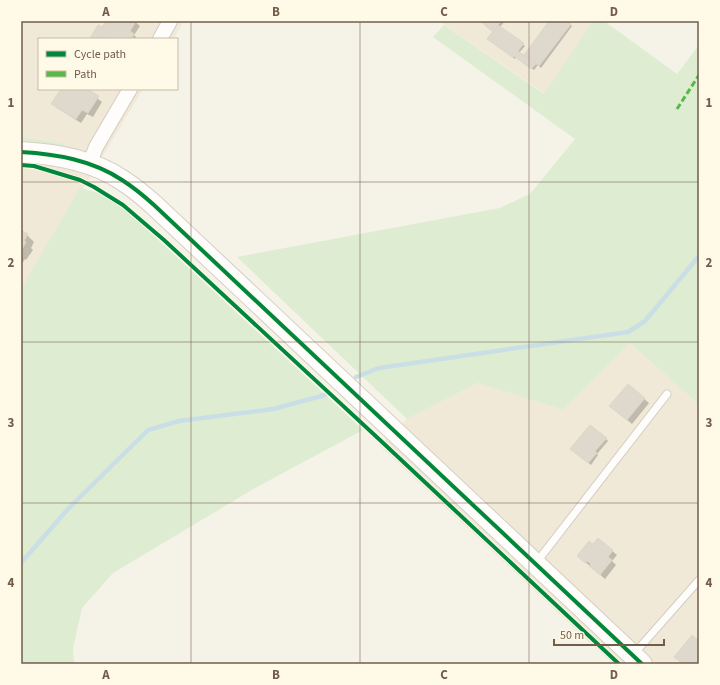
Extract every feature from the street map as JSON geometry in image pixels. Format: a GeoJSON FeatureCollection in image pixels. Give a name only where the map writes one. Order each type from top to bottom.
{"type":"FeatureCollection","features":[{"type":"Feature","properties":{"kind":"street"},"geometry":{"type":"LineString","coordinates":[[161,38],[170,21]]}},
{"type":"Feature","properties":{"kind":"street"},"geometry":{"type":"LineString","coordinates":[[89,165],[96,147],[129,90]]}},
{"type":"Feature","properties":{"kind":"street"},"geometry":{"type":"LineString","coordinates":[[21,152],[53,155],[102,169],[123,180],[154,205],[638,660]]}},
{"type":"Feature","properties":{"kind":"lane"},"geometry":{"type":"LineString","coordinates":[[535,564],[667,394]]}},
{"type":"Feature","properties":{"kind":"lane"},"geometry":{"type":"LineString","coordinates":[[638,660],[699,580]]}},
{"type":"Feature","properties":{"kind":"shaded area"},"geometry":{"type":"Polygon","coordinates":[[[21,21],[184,21],[174,38],[38,38],[38,90],[142,90],[21,292],[21,21]]]}},
{"type":"Feature","properties":{"kind":"shaded area"},"geometry":{"type":"Polygon","coordinates":[[[439,21],[593,21],[545,94],[439,21]]]}},
{"type":"Feature","properties":{"kind":"shaded area"},"geometry":{"type":"Polygon","coordinates":[[[630,343],[699,405],[699,664],[613,664],[379,445],[407,419],[478,383],[563,410],[630,343]]]}},
{"type":"Feature","properties":{"kind":"green space"},"geometry":{"type":"Polygon","coordinates":[[[593,21],[604,21],[677,74],[699,45],[699,405],[630,343],[563,410],[478,383],[407,419],[237,257],[500,208],[530,194],[575,139],[433,37],[444,25],[544,94],[593,21]]]}},
{"type":"Feature","properties":{"kind":"green space"},"geometry":{"type":"Polygon","coordinates":[[[21,137],[64,144],[64,148],[21,143],[21,137]]]}},
{"type":"Feature","properties":{"kind":"green space"},"geometry":{"type":"Polygon","coordinates":[[[80,188],[102,194],[125,209],[363,430],[255,488],[113,573],[82,608],[73,648],[74,664],[21,664],[21,289],[80,188]]]}},
{"type":"Feature","properties":{"kind":"building"},"geometry":{"type":"Polygon","coordinates":[[[106,21],[136,21],[130,31],[134,34],[132,38],[90,38],[98,25],[102,27],[106,21]]]}},
{"type":"Feature","properties":{"kind":"building"},"geometry":{"type":"Polygon","coordinates":[[[480,21],[501,21],[493,32],[480,21]]]}},
{"type":"Feature","properties":{"kind":"building"},"geometry":{"type":"Polygon","coordinates":[[[549,21],[568,21],[571,24],[539,66],[524,55],[549,21]]]}},
{"type":"Feature","properties":{"kind":"building"},"geometry":{"type":"Polygon","coordinates":[[[498,25],[524,43],[518,51],[536,64],[531,69],[487,39],[498,25]]]}},
{"type":"Feature","properties":{"kind":"building"},"geometry":{"type":"Polygon","coordinates":[[[60,90],[89,90],[99,96],[88,113],[82,110],[76,119],[51,104],[60,90]]]}},
{"type":"Feature","properties":{"kind":"building"},"geometry":{"type":"Polygon","coordinates":[[[21,230],[28,234],[21,251],[21,230]]]}},
{"type":"Feature","properties":{"kind":"building"},"geometry":{"type":"Polygon","coordinates":[[[628,384],[645,398],[627,420],[609,406],[628,384]]]}},
{"type":"Feature","properties":{"kind":"building"},"geometry":{"type":"Polygon","coordinates":[[[590,425],[607,438],[595,451],[597,453],[588,463],[570,449],[590,425]]]}},
{"type":"Feature","properties":{"kind":"building"},"geometry":{"type":"Polygon","coordinates":[[[598,538],[613,550],[608,557],[612,560],[600,575],[589,566],[591,564],[587,561],[585,563],[577,556],[589,541],[593,544],[598,538]]]}},
{"type":"Feature","properties":{"kind":"building"},"geometry":{"type":"Polygon","coordinates":[[[692,635],[699,641],[699,662],[697,664],[683,664],[674,657],[692,635]]]}},
{"type":"Feature","properties":{"kind":"waterway"},"geometry":{"type":"LineString","coordinates":[[356,377],[379,368],[628,332],[645,321],[699,256]]}},
{"type":"Feature","properties":{"kind":"waterway"},"geometry":{"type":"LineString","coordinates":[[21,563],[68,509],[148,430],[179,421],[273,409],[325,395]]}},
{"type":"Feature","properties":{"kind":"marked path"},"geometry":{"type":"LineString","coordinates":[[677,109],[699,75]]}},
{"type":"Feature","properties":{"kind":"cycle path"},"geometry":{"type":"LineString","coordinates":[[21,152],[60,156],[98,167],[126,183],[142,195],[642,664]]}},
{"type":"Feature","properties":{"kind":"cycle path"},"geometry":{"type":"LineString","coordinates":[[21,165],[34,166],[80,180],[123,205],[164,240],[619,664]]}}]}
